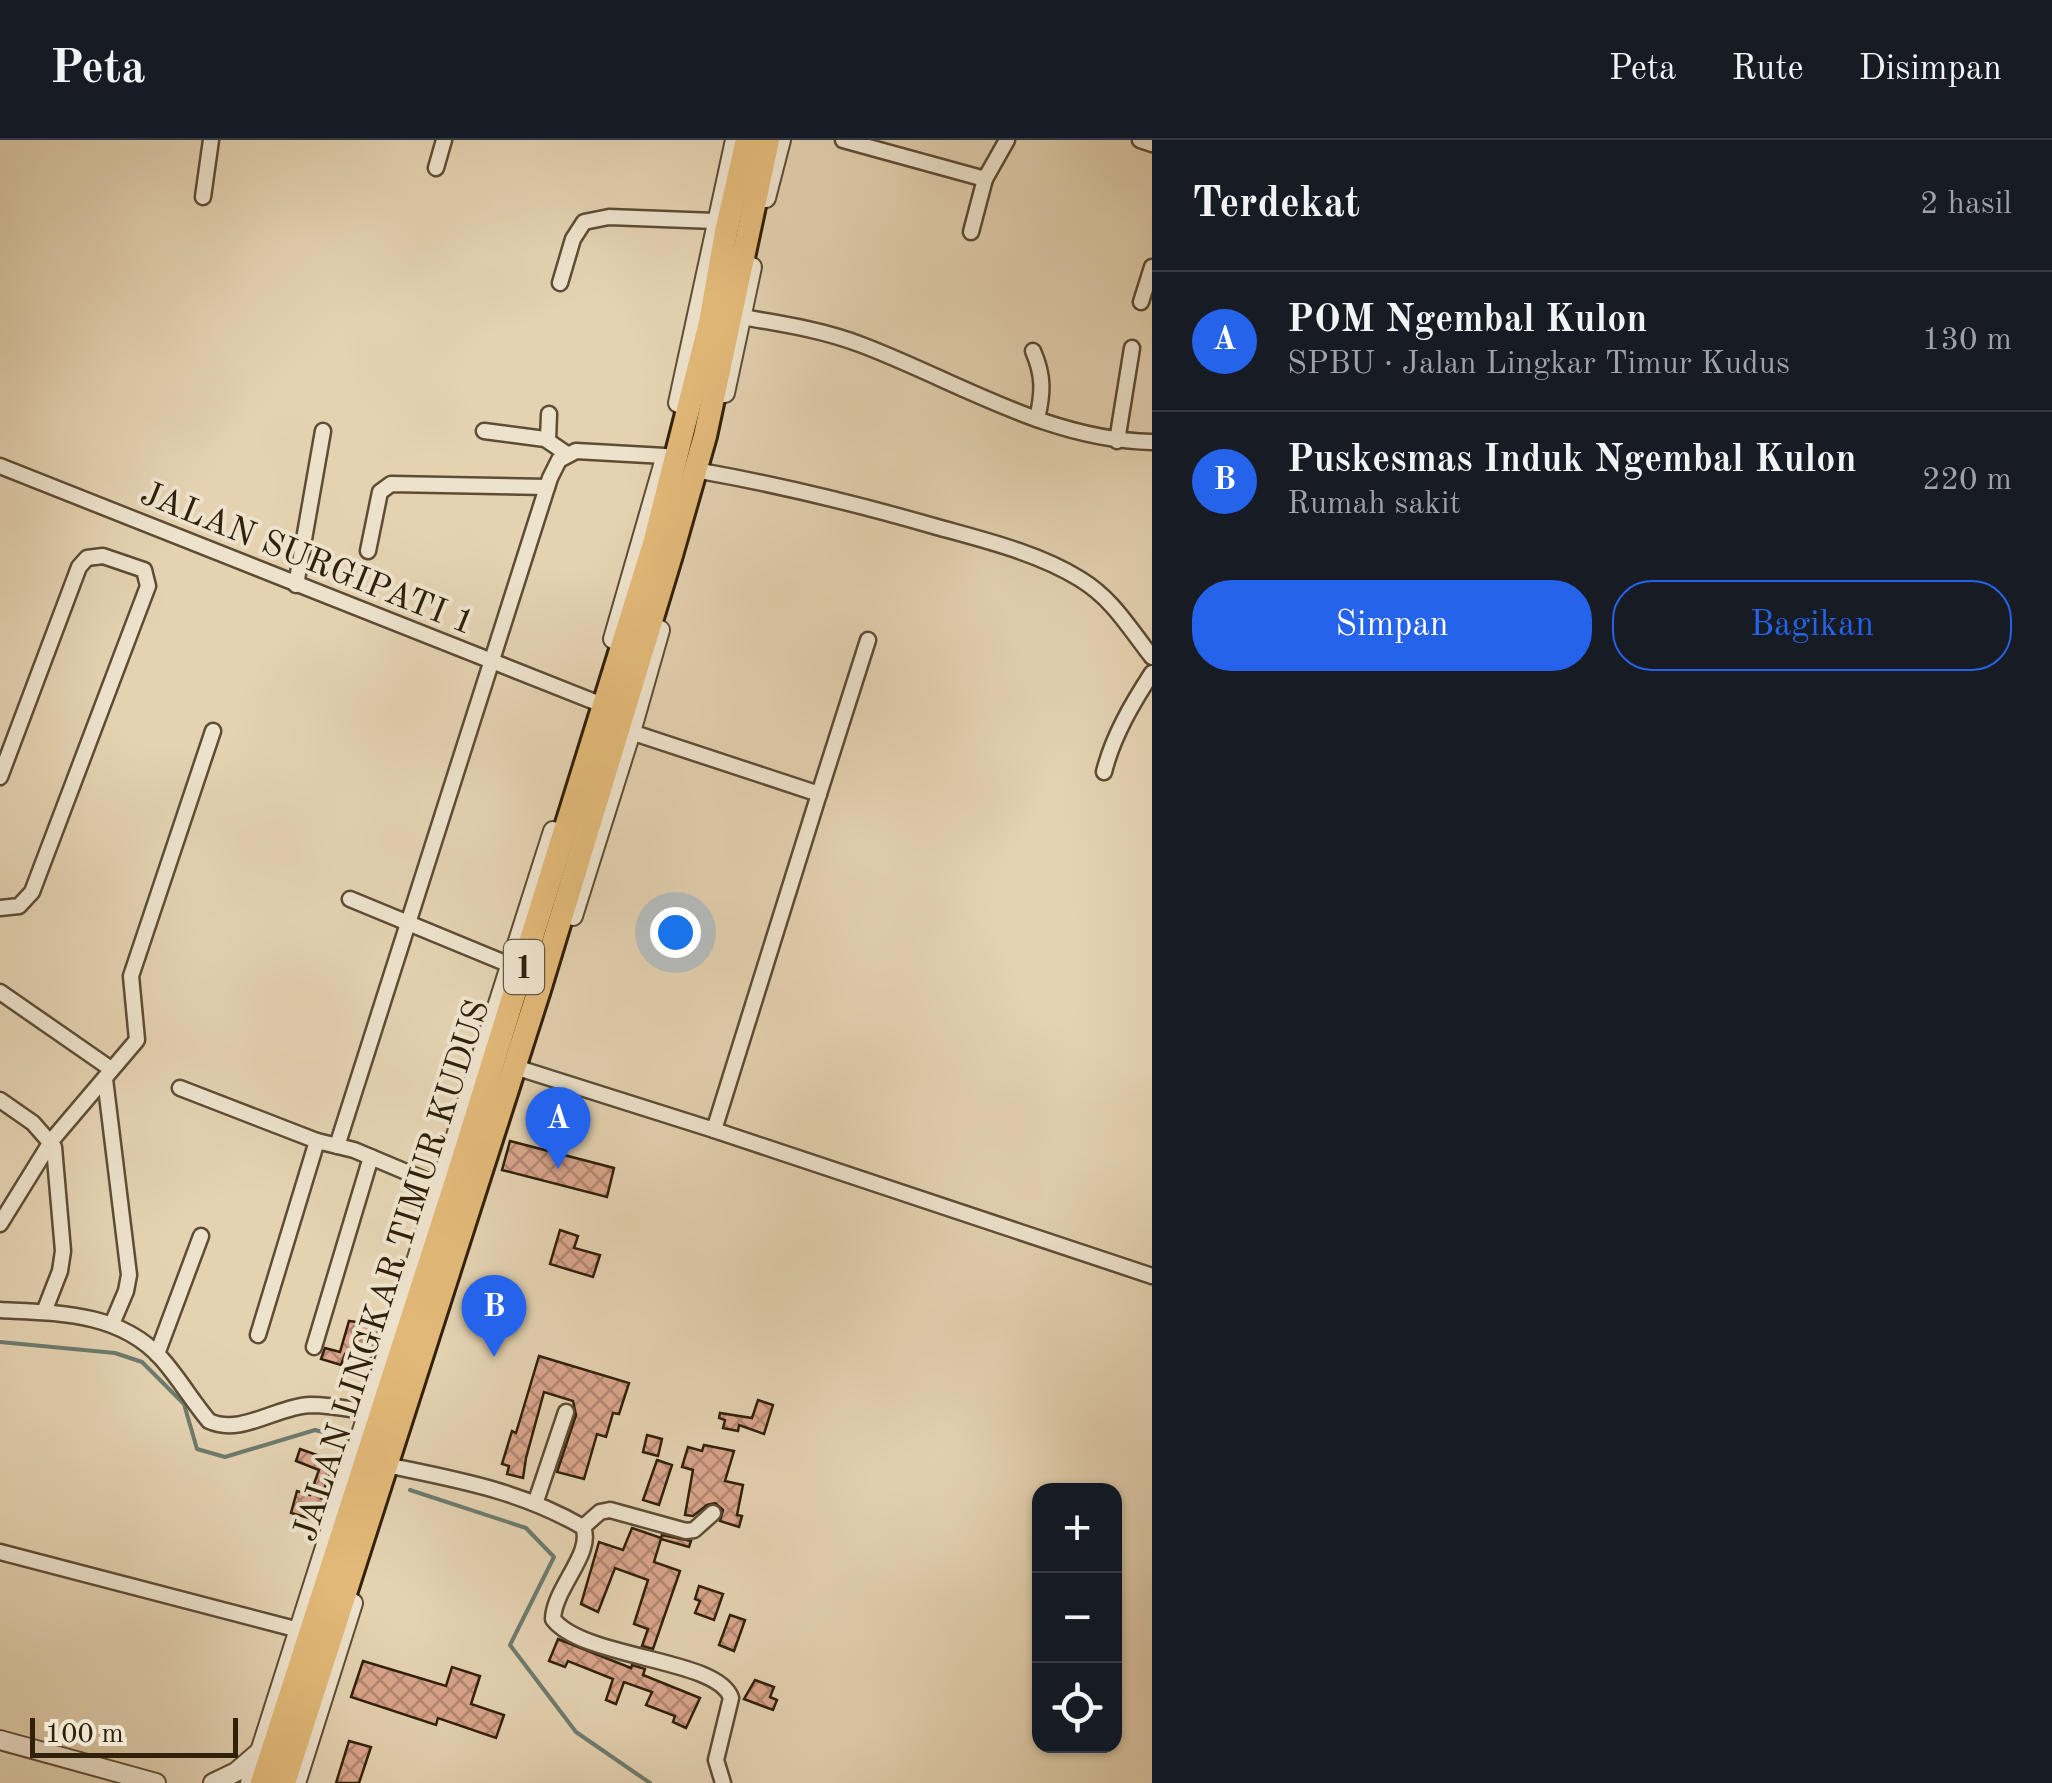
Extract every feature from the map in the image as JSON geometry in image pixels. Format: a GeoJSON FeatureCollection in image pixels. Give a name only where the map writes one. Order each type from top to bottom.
{"type":"FeatureCollection","features":[{"type":"Feature","properties":{"kind":"highway","name":"JALAN LINGKAR TIMUR KUDUS"},"geometry":{"type":"LineString","coordinates":[[294,1782],[461,1195],[654,544],[710,322],[747,140]]}},
{"type":"Feature","properties":{"kind":"highway","name":"JALAN LINGKAR TIMUR KUDUS"},"geometry":{"type":"LineString","coordinates":[[262,1783],[461,1195],[519,1068],[698,460],[768,140]]}},
{"type":"Feature","properties":{"kind":"street"},"geometry":{"type":"LineString","coordinates":[[203,197],[211,140]]}},
{"type":"Feature","properties":{"kind":"street"},"geometry":{"type":"LineString","coordinates":[[436,168],[444,140]]}},
{"type":"Feature","properties":{"kind":"street"},"geometry":{"type":"LineString","coordinates":[[294,1782],[396,1468],[461,1195],[510,965],[595,702],[666,456],[735,140]]}},
{"type":"Feature","properties":{"kind":"street"},"geometry":{"type":"LineString","coordinates":[[781,140],[706,472],[632,732],[519,1068],[762,1143],[1152,1276]]}},
{"type":"Feature","properties":{"kind":"street"},"geometry":{"type":"LineString","coordinates":[[843,140],[986,179]]}},
{"type":"Feature","properties":{"kind":"street"},"geometry":{"type":"LineString","coordinates":[[971,232],[986,179],[1006,140]]}},
{"type":"Feature","properties":{"kind":"street"},"geometry":{"type":"LineString","coordinates":[[1140,140],[1152,144]]}},
{"type":"Feature","properties":{"kind":"street"},"geometry":{"type":"LineString","coordinates":[[560,283],[573,239],[584,222],[609,217],[716,221]]}},
{"type":"Feature","properties":{"kind":"street"},"geometry":{"type":"LineString","coordinates":[[1142,302],[1152,267]]}},
{"type":"Feature","properties":{"kind":"street"},"geometry":{"type":"LineString","coordinates":[[742,317],[820,331],[864,346],[976,398],[1037,420],[1117,441],[1152,442]]}},
{"type":"Feature","properties":{"kind":"street"},"geometry":{"type":"LineString","coordinates":[[1117,441],[1132,348]]}},
{"type":"Feature","properties":{"kind":"street"},"geometry":{"type":"LineString","coordinates":[[1033,351],[1044,389],[1037,420]]}},
{"type":"Feature","properties":{"kind":"street"},"geometry":{"type":"LineString","coordinates":[[548,440],[549,414]]}},
{"type":"Feature","properties":{"kind":"street"},"geometry":{"type":"LineString","coordinates":[[296,585],[324,430]]}},
{"type":"Feature","properties":{"kind":"street"},"geometry":{"type":"LineString","coordinates":[[484,431],[548,440],[567,454]]}},
{"type":"Feature","properties":{"kind":"street"},"geometry":{"type":"LineString","coordinates":[[337,1146],[406,922],[559,460],[576,451],[666,456]]}},
{"type":"Feature","properties":{"kind":"street","name":"JALAN SURGIPATI 1"},"geometry":{"type":"LineString","coordinates":[[0,466],[595,702]]}},
{"type":"Feature","properties":{"kind":"street"},"geometry":{"type":"LineString","coordinates":[[706,472],[875,510],[1038,558],[1080,578],[1102,594],[1123,615],[1152,657]]}},
{"type":"Feature","properties":{"kind":"street"},"geometry":{"type":"LineString","coordinates":[[368,551],[378,498],[390,484],[547,487]]}},
{"type":"Feature","properties":{"kind":"street"},"geometry":{"type":"LineString","coordinates":[[0,778],[79,567],[88,558],[103,556],[144,570],[148,586],[32,892],[19,906],[0,908]]}},
{"type":"Feature","properties":{"kind":"street"},"geometry":{"type":"LineString","coordinates":[[714,1130],[868,640]]}},
{"type":"Feature","properties":{"kind":"street"},"geometry":{"type":"LineString","coordinates":[[1104,772],[1129,708],[1152,673]]}},
{"type":"Feature","properties":{"kind":"street"},"geometry":{"type":"LineString","coordinates":[[0,1224],[4,1206],[52,1140],[136,1040],[131,976],[212,731]]}},
{"type":"Feature","properties":{"kind":"street"},"geometry":{"type":"LineString","coordinates":[[632,732],[819,794]]}},
{"type":"Feature","properties":{"kind":"street"},"geometry":{"type":"LineString","coordinates":[[350,899],[510,965]]}},
{"type":"Feature","properties":{"kind":"street"},"geometry":{"type":"LineString","coordinates":[[0,992],[108,1074],[128,1275],[126,1291],[112,1324]]}},
{"type":"Feature","properties":{"kind":"street"},"geometry":{"type":"LineString","coordinates":[[180,1088],[316,1141],[372,1157],[461,1195]]}},
{"type":"Feature","properties":{"kind":"street"},"geometry":{"type":"LineString","coordinates":[[0,1100],[52,1140],[59,1168],[63,1252],[44,1312]]}},
{"type":"Feature","properties":{"kind":"street"},"geometry":{"type":"LineString","coordinates":[[258,1336],[316,1141]]}},
{"type":"Feature","properties":{"kind":"street"},"geometry":{"type":"LineString","coordinates":[[314,1347],[372,1157]]}},
{"type":"Feature","properties":{"kind":"street"},"geometry":{"type":"LineString","coordinates":[[250,1783],[368,1412],[461,1195]]}},
{"type":"Feature","properties":{"kind":"street"},"geometry":{"type":"LineString","coordinates":[[157,1354],[201,1236]]}},
{"type":"Feature","properties":{"kind":"street"},"geometry":{"type":"LineString","coordinates":[[0,1310],[68,1314],[112,1324],[157,1354],[208,1421],[218,1425],[238,1425],[311,1405],[368,1412]]}},
{"type":"Feature","properties":{"kind":"street"},"geometry":{"type":"LineString","coordinates":[[536,1502],[566,1412]]}},
{"type":"Feature","properties":{"kind":"street"},"geometry":{"type":"LineString","coordinates":[[396,1468],[536,1502],[583,1527]]}},
{"type":"Feature","properties":{"kind":"street"},"geometry":{"type":"LineString","coordinates":[[583,1527],[600,1512],[610,1510],[686,1531],[694,1530],[713,1513]]}},
{"type":"Feature","properties":{"kind":"street"},"geometry":{"type":"LineString","coordinates":[[583,1527],[586,1545],[568,1576],[553,1619],[586,1640],[724,1685],[730,1698],[716,1760],[724,1783]]}},
{"type":"Feature","properties":{"kind":"street"},"geometry":{"type":"LineString","coordinates":[[0,1552],[300,1630]]}},
{"type":"Feature","properties":{"kind":"street"},"geometry":{"type":"LineString","coordinates":[[0,1740],[156,1783]]}},
{"type":"Feature","properties":{"kind":"street"},"geometry":{"type":"LineString","coordinates":[[213,1783],[236,1772],[261,1750]]}},
{"type":"Feature","properties":{"kind":"building"},"geometry":{"type":"Polygon","coordinates":[[[510,1141],[614,1168],[607,1197],[502,1170],[510,1141]]]}},
{"type":"Feature","properties":{"kind":"building"},"geometry":{"type":"Polygon","coordinates":[[[560,1230],[578,1236],[574,1248],[600,1255],[593,1277],[550,1264],[560,1230]]]}},
{"type":"Feature","properties":{"kind":"building"},"geometry":{"type":"Polygon","coordinates":[[[349,1321],[380,1325],[369,1362],[345,1354],[341,1365],[321,1359],[325,1348],[340,1352],[349,1321]]]}},
{"type":"Feature","properties":{"kind":"building"},"geometry":{"type":"Polygon","coordinates":[[[539,1356],[629,1383],[606,1437],[597,1434],[584,1479],[557,1472],[576,1415],[573,1401],[544,1392],[523,1478],[507,1474],[509,1466],[502,1464],[512,1431],[516,1433],[539,1356]]]}},
{"type":"Feature","properties":{"kind":"building"},"geometry":{"type":"Polygon","coordinates":[[[758,1400],[773,1405],[764,1434],[739,1425],[738,1431],[723,1428],[725,1420],[719,1418],[720,1413],[752,1418],[758,1400]]]}},
{"type":"Feature","properties":{"kind":"building"},"geometry":{"type":"Polygon","coordinates":[[[647,1435],[662,1439],[658,1456],[643,1452],[647,1435]]]}},
{"type":"Feature","properties":{"kind":"building"},"geometry":{"type":"Polygon","coordinates":[[[704,1445],[734,1451],[725,1481],[743,1485],[737,1515],[742,1516],[739,1527],[720,1521],[723,1510],[715,1503],[693,1516],[685,1515],[693,1470],[682,1467],[688,1447],[702,1451],[704,1445]]]}},
{"type":"Feature","properties":{"kind":"building"},"geometry":{"type":"Polygon","coordinates":[[[300,1449],[334,1461],[321,1498],[325,1499],[319,1521],[291,1513],[297,1491],[310,1495],[319,1470],[296,1461],[300,1449]]]}},
{"type":"Feature","properties":{"kind":"building"},"geometry":{"type":"Polygon","coordinates":[[[657,1460],[672,1465],[659,1505],[643,1500],[657,1460]]]}},
{"type":"Feature","properties":{"kind":"building"},"geometry":{"type":"Polygon","coordinates":[[[632,1528],[661,1538],[662,1535],[691,1541],[689,1547],[661,1539],[654,1562],[680,1571],[653,1649],[642,1646],[648,1629],[634,1624],[648,1580],[615,1568],[598,1612],[581,1604],[599,1542],[623,1550],[632,1528]]]}},
{"type":"Feature","properties":{"kind":"building"},"geometry":{"type":"Polygon","coordinates":[[[699,1586],[723,1594],[714,1620],[695,1613],[700,1601],[695,1599],[699,1586]]]}},
{"type":"Feature","properties":{"kind":"building"},"geometry":{"type":"Polygon","coordinates":[[[730,1615],[745,1620],[734,1651],[719,1645],[730,1615]]]}},
{"type":"Feature","properties":{"kind":"building"},"geometry":{"type":"Polygon","coordinates":[[[558,1639],[631,1668],[632,1665],[645,1669],[643,1675],[700,1698],[686,1728],[673,1722],[675,1716],[646,1705],[652,1692],[624,1682],[616,1704],[606,1700],[613,1679],[568,1661],[565,1667],[549,1661],[558,1639]]]}},
{"type":"Feature","properties":{"kind":"building"},"geometry":{"type":"Polygon","coordinates":[[[363,1661],[446,1686],[452,1667],[480,1676],[471,1704],[504,1715],[496,1738],[438,1718],[436,1725],[351,1697],[363,1661]]]}},
{"type":"Feature","properties":{"kind":"building"},"geometry":{"type":"Polygon","coordinates":[[[755,1680],[774,1687],[770,1697],[777,1700],[773,1710],[744,1699],[755,1680]]]}},
{"type":"Feature","properties":{"kind":"building"},"geometry":{"type":"Polygon","coordinates":[[[349,1741],[371,1747],[359,1783],[336,1783],[349,1741]]]}},
{"type":"Feature","properties":{"kind":"waterway"},"geometry":{"type":"LineString","coordinates":[[0,1342],[115,1353],[142,1362],[184,1404],[197,1449],[225,1457],[315,1430],[351,1439]]}},
{"type":"Feature","properties":{"kind":"waterway"},"geometry":{"type":"LineString","coordinates":[[410,1490],[526,1528],[554,1557],[510,1645],[576,1732],[650,1783]]}},
{"type":"Feature","properties":{"kind":"place","name":"POM Ngembal Kulon"},"geometry":{"type":"Point","coordinates":[558,1169]}},
{"type":"Feature","properties":{"kind":"place","name":"Puskesmas Induk Ngembal Kulon"},"geometry":{"type":"Point","coordinates":[494,1357]}}]}
